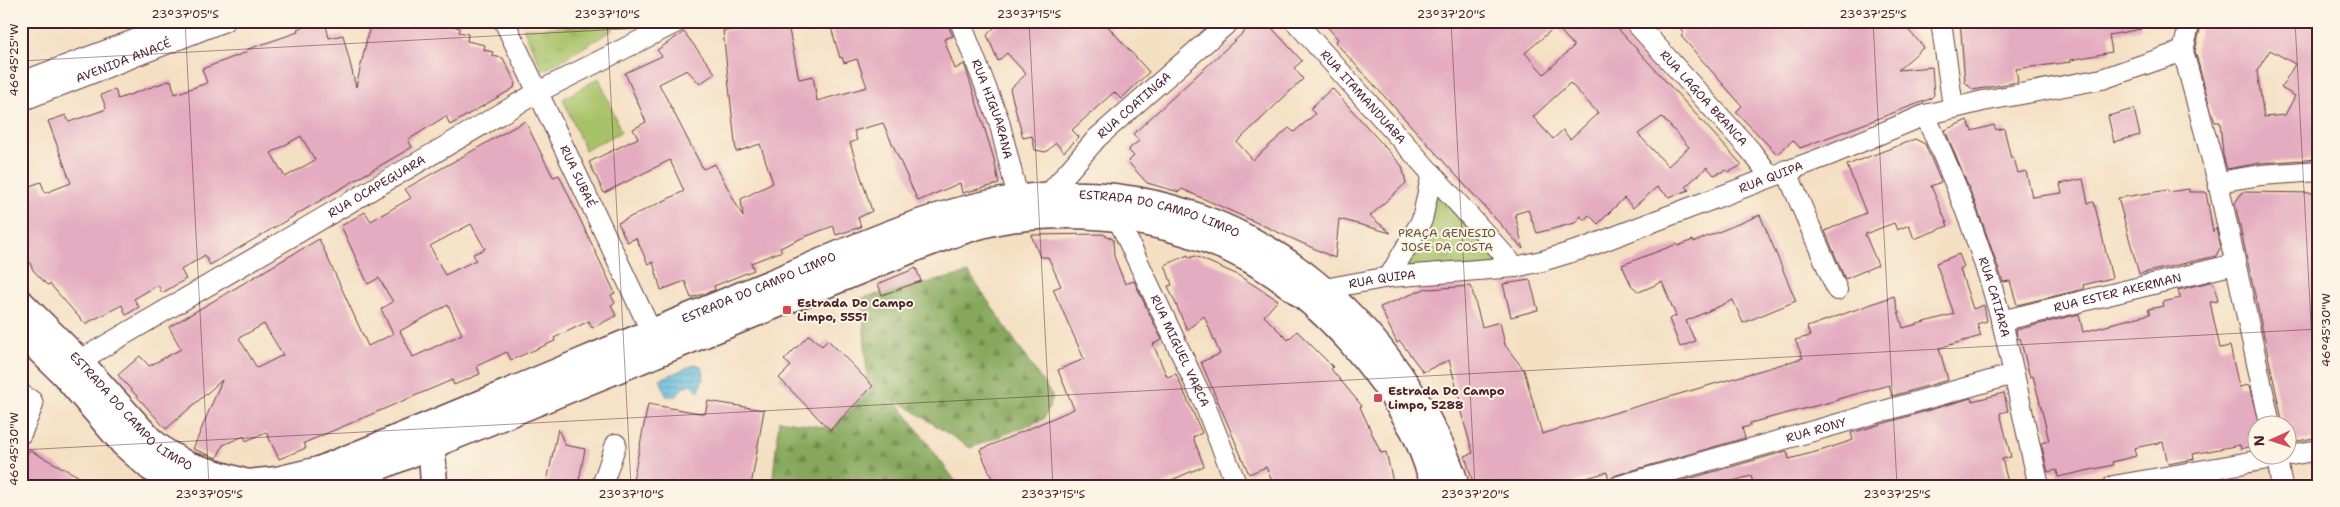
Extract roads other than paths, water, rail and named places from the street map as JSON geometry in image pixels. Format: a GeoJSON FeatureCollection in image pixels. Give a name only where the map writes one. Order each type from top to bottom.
{"type":"FeatureCollection","features":[{"type":"Feature","properties":{"kind":"main road","name":"ESTRADA DO CAMPO LIMPO"},"geometry":{"type":"LineString","coordinates":[[332,486],[369,479],[431,436],[652,331],[906,228],[957,210],[1018,198],[1073,194],[1129,199],[1208,219],[1247,236],[1324,288],[1379,345],[1418,401],[1448,460],[1456,486]]}},
{"type":"Feature","properties":{"kind":"main road","name":"ESTRADA DO CAMPO LIMPO"},"geometry":{"type":"LineString","coordinates":[[21,303],[79,361],[150,440],[165,452],[187,465],[247,483],[277,480],[319,470],[431,436],[913,248],[966,230],[1010,219],[1053,216],[1117,217],[1162,227],[1217,244],[1266,269],[1306,299],[1338,329],[1384,382],[1414,431],[1435,486]]}},
{"type":"Feature","properties":{"kind":"main road","name":"ESTRADA DO CAMPO LIMPO"},"geometry":{"type":"LineString","coordinates":[[21,332],[65,375],[124,444],[169,482]]}},
{"type":"Feature","properties":{"kind":"main road"},"geometry":{"type":"LineString","coordinates":[[431,436],[434,486]]}},
{"type":"Feature","properties":{"kind":"street","name":"AVENIDA ANACÉ"},"geometry":{"type":"LineString","coordinates":[[21,82],[185,21]]}},
{"type":"Feature","properties":{"kind":"street","name":"AVENIDA ANACÉ"},"geometry":{"type":"LineString","coordinates":[[21,101],[225,21]]}},
{"type":"Feature","properties":{"kind":"street","name":"RUA SUBAÉ"},"geometry":{"type":"LineString","coordinates":[[504,21],[652,331]]}},
{"type":"Feature","properties":{"kind":"street","name":"RUA OCAPEGUARA"},"geometry":{"type":"LineString","coordinates":[[79,361],[538,92],[678,21]]}},
{"type":"Feature","properties":{"kind":"street","name":"RUA HIGUARANA"},"geometry":{"type":"LineString","coordinates":[[960,21],[999,121],[1018,198]]}},
{"type":"Feature","properties":{"kind":"street","name":"RUA COATINGA"},"geometry":{"type":"LineString","coordinates":[[1047,196],[1097,138],[1230,21]]}},
{"type":"Feature","properties":{"kind":"street","name":"RUA ITAMANDUABA"},"geometry":{"type":"LineString","coordinates":[[1295,21],[1515,266]]}},
{"type":"Feature","properties":{"kind":"street","name":"RUA LAGOA BRANCA"},"geometry":{"type":"LineString","coordinates":[[1634,21],[1751,151],[1778,173],[1836,290]]}},
{"type":"Feature","properties":{"kind":"street"},"geometry":{"type":"LineString","coordinates":[[1941,21],[1953,107]]}},
{"type":"Feature","properties":{"kind":"street"},"geometry":{"type":"LineString","coordinates":[[2190,21],[2184,51],[2218,182],[2268,414]]}},
{"type":"Feature","properties":{"kind":"street","name":"RUA QUIPA"},"geometry":{"type":"LineString","coordinates":[[1324,288],[1390,277],[1515,266],[1542,261],[1585,248],[1925,115],[1953,107],[2102,79],[2184,51]]}},
{"type":"Feature","properties":{"kind":"street","name":"RUA CATIARA"},"geometry":{"type":"LineString","coordinates":[[1925,115],[1975,239],[2001,321],[2039,486]]}},
{"type":"Feature","properties":{"kind":"street"},"geometry":{"type":"LineString","coordinates":[[2218,182],[2260,175],[2319,171]]}},
{"type":"Feature","properties":{"kind":"street"},"geometry":{"type":"LineString","coordinates":[[1390,277],[1422,220],[1432,173]]}},
{"type":"Feature","properties":{"kind":"street","name":"RUA MIGUEL VARCA"},"geometry":{"type":"LineString","coordinates":[[1117,217],[1203,400],[1237,486]]}},
{"type":"Feature","properties":{"kind":"street","name":"RUA ESTER AKERMAN"},"geometry":{"type":"LineString","coordinates":[[2001,321],[2235,264]]}},
{"type":"Feature","properties":{"kind":"street","name":"RUA RONY"},"geometry":{"type":"LineString","coordinates":[[1619,486],[2014,374]]}},
{"type":"Feature","properties":{"kind":"street"},"geometry":{"type":"LineString","coordinates":[[21,394],[32,401],[33,405],[24,428]]}},
{"type":"Feature","properties":{"kind":"street"},"geometry":{"type":"LineString","coordinates":[[602,486],[616,444]]}},
{"type":"Feature","properties":{"kind":"street"},"geometry":{"type":"LineString","coordinates":[[2298,453],[2319,450]]}},
{"type":"Feature","properties":{"kind":"street"},"geometry":{"type":"LineString","coordinates":[[2113,486],[2248,461]]}},
{"type":"Feature","properties":{"kind":"street"},"geometry":{"type":"LineString","coordinates":[[2278,464],[2282,486]]}},
{"type":"Feature","properties":{"kind":"water"},"geometry":{"type":"Polygon","coordinates":[[[696,364],[702,367],[704,375],[699,391],[690,384],[682,388],[677,396],[666,396],[660,379],[696,364]]]}},
{"type":"Feature","properties":{"kind":"place","name":"Estrada Do Campo Limpo, 5551"},"geometry":{"type":"Point","coordinates":[787,310]}},
{"type":"Feature","properties":{"kind":"place","name":"Estrada Do Campo Limpo, 5288"},"geometry":{"type":"Point","coordinates":[1378,398]}},
{"type":"Feature","properties":{"kind":"park label","name":"PRAÇA GENESIO JOSE DA COSTA"},"geometry":{"type":"Point","coordinates":[1447,240]}}]}
